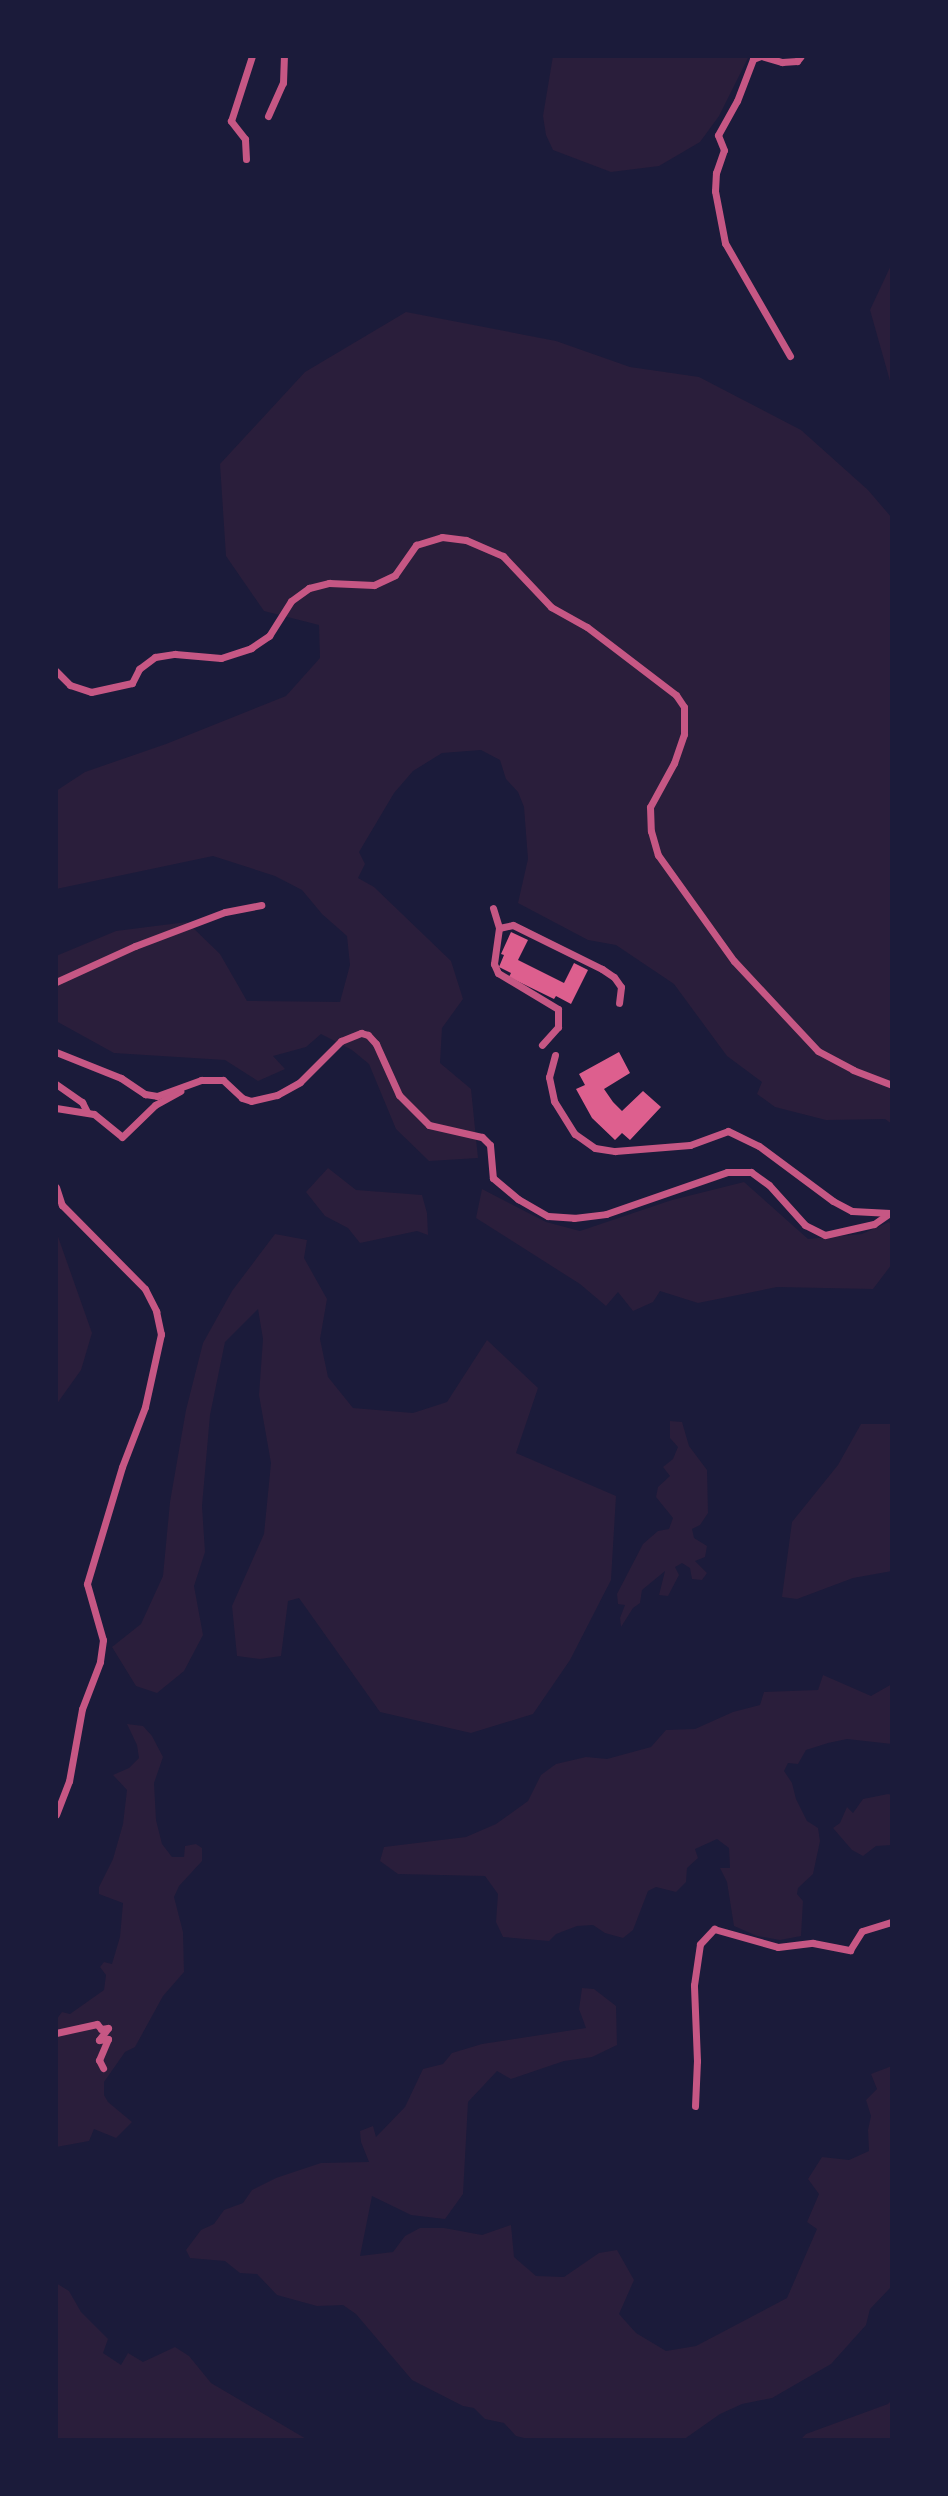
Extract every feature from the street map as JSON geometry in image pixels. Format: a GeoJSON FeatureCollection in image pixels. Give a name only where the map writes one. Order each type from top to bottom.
{"type":"FeatureCollection","features":[{"type":"Feature","properties":{"kind":"street"},"geometry":{"type":"LineString","coordinates":[[246,159],[245,139],[231,121],[252,56]]}},
{"type":"Feature","properties":{"kind":"street"},"geometry":{"type":"LineString","coordinates":[[268,116],[283,83],[284,56]]}},
{"type":"Feature","properties":{"kind":"street"},"geometry":{"type":"LineString","coordinates":[[790,355],[725,243],[715,191],[716,173],[724,150],[718,135],[737,101],[753,59],[761,56],[782,62],[797,61],[801,56]]}},
{"type":"Feature","properties":{"kind":"street"},"geometry":{"type":"LineString","coordinates":[[56,671],[70,685],[92,692],[132,683],[139,669],[155,657],[175,654],[221,657],[251,648],[269,636],[291,601],[309,588],[329,583],[374,585],[395,575],[416,545],[442,537],[466,540],[503,556],[551,607],[587,627],[676,695],[684,708],[684,734],[674,763],[650,807],[650,831],[658,855],[734,961],[818,1051],[853,1070],[892,1085]]}},
{"type":"Feature","properties":{"kind":"street"},"geometry":{"type":"LineString","coordinates":[[56,982],[135,946],[212,917],[261,905]]}},
{"type":"Feature","properties":{"kind":"street"},"geometry":{"type":"LineString","coordinates":[[494,908],[499,928],[494,964],[498,973],[558,1009],[558,1027],[542,1045]]}},
{"type":"Feature","properties":{"kind":"street"},"geometry":{"type":"LineString","coordinates":[[499,928],[513,925],[602,969],[614,977],[621,987],[619,1003]]}},
{"type":"Feature","properties":{"kind":"street"},"geometry":{"type":"LineString","coordinates":[[56,1052],[121,1078],[145,1094],[157,1096],[191,1084],[222,1080],[242,1098],[251,1101],[263,1100],[300,1082],[341,1041],[361,1033],[368,1035],[376,1044],[399,1096],[429,1125],[482,1137],[489,1145],[493,1178],[518,1199],[548,1216],[574,1218],[607,1214],[727,1172],[751,1172],[769,1185],[804,1225],[825,1235],[874,1224],[891,1213]]}},
{"type":"Feature","properties":{"kind":"street"},"geometry":{"type":"LineString","coordinates":[[555,1055],[549,1077],[554,1101],[575,1134],[595,1148],[615,1151],[690,1145],[728,1131],[759,1146],[833,1201],[852,1211],[891,1213]]}},
{"type":"Feature","properties":{"kind":"street"},"geometry":{"type":"LineString","coordinates":[[56,1084],[82,1102],[86,1112]]}},
{"type":"Feature","properties":{"kind":"street"},"geometry":{"type":"LineString","coordinates":[[56,1108],[94,1114],[122,1137],[155,1105],[191,1084]]}},
{"type":"Feature","properties":{"kind":"street"},"geometry":{"type":"LineString","coordinates":[[56,1187],[62,1205],[145,1289],[156,1311],[161,1334],[145,1407],[122,1467],[87,1584],[103,1640],[100,1662],[82,1709],[69,1781],[56,1815]]}},
{"type":"Feature","properties":{"kind":"street"},"geometry":{"type":"LineString","coordinates":[[695,2106],[697,2061],[694,1985],[701,1944],[714,1929],[779,1947],[813,1944],[850,1950],[862,1931],[892,1922]]}},
{"type":"Feature","properties":{"kind":"street"},"geometry":{"type":"LineString","coordinates":[[56,2033],[97,2024],[102,2029],[108,2028],[99,2040],[108,2039],[99,2060],[103,2068]]}},
{"type":"Feature","properties":{"kind":"shaded area"},"geometry":{"type":"Polygon","coordinates":[[[553,56],[749,56],[719,116],[700,142],[659,166],[611,172],[553,150],[546,135],[543,116],[553,56]]]}},
{"type":"Feature","properties":{"kind":"shaded area"},"geometry":{"type":"Polygon","coordinates":[[[892,263],[892,388],[870,310],[892,263]]]}},
{"type":"Feature","properties":{"kind":"shaded area"},"geometry":{"type":"Polygon","coordinates":[[[406,312],[556,341],[630,367],[699,377],[801,430],[868,490],[892,518],[892,1124],[885,1119],[826,1120],[775,1107],[757,1094],[762,1082],[727,1056],[674,984],[616,945],[588,940],[518,903],[528,859],[524,807],[518,792],[506,779],[500,760],[481,750],[442,753],[413,771],[394,793],[359,852],[365,864],[358,878],[374,887],[451,961],[463,999],[442,1028],[440,1063],[471,1089],[478,1158],[429,1161],[396,1129],[369,1064],[352,1050],[321,1034],[306,1047],[273,1056],[285,1069],[258,1081],[225,1060],[114,1053],[56,1021],[56,956],[116,931],[187,922],[220,954],[247,1001],[340,1002],[350,965],[347,936],[322,914],[302,890],[275,876],[213,856],[56,889],[56,791],[85,772],[166,744],[286,696],[320,658],[319,625],[264,611],[226,556],[220,464],[305,372],[406,312]]]}},
{"type":"Feature","properties":{"kind":"shaded area"},"geometry":{"type":"Polygon","coordinates":[[[328,1168],[356,1190],[422,1195],[427,1213],[428,1235],[417,1231],[360,1243],[348,1228],[325,1216],[306,1192],[328,1168]]]}},
{"type":"Feature","properties":{"kind":"shaded area"},"geometry":{"type":"Polygon","coordinates":[[[744,1182],[808,1239],[862,1234],[889,1222],[892,1226],[892,1264],[873,1289],[777,1287],[698,1303],[660,1291],[653,1302],[633,1311],[618,1292],[606,1306],[580,1284],[476,1218],[482,1189],[546,1222],[580,1231],[672,1200],[744,1182]]]}},
{"type":"Feature","properties":{"kind":"shaded area"},"geometry":{"type":"Polygon","coordinates":[[[56,1231],[92,1333],[81,1370],[56,1405],[56,1231]]]}},
{"type":"Feature","properties":{"kind":"shaded area"},"geometry":{"type":"Polygon","coordinates":[[[275,1234],[307,1240],[304,1258],[327,1299],[320,1339],[328,1377],[353,1408],[413,1413],[447,1402],[487,1340],[538,1388],[516,1453],[616,1496],[611,1580],[570,1660],[533,1714],[471,1733],[380,1712],[299,1598],[288,1601],[281,1656],[260,1659],[237,1656],[232,1606],[264,1534],[271,1463],[259,1395],[263,1339],[258,1309],[225,1342],[210,1415],[202,1506],[205,1552],[194,1586],[203,1635],[184,1671],[157,1693],[136,1686],[112,1647],[141,1624],[163,1576],[170,1502],[186,1410],[203,1343],[232,1291],[275,1234]]]}},
{"type":"Feature","properties":{"kind":"shaded area"},"geometry":{"type":"Polygon","coordinates":[[[670,1421],[682,1422],[689,1446],[707,1470],[708,1513],[700,1525],[692,1529],[694,1538],[707,1546],[705,1557],[695,1561],[707,1573],[702,1580],[692,1579],[690,1568],[682,1563],[675,1567],[679,1575],[668,1596],[659,1595],[665,1571],[642,1590],[640,1603],[633,1608],[621,1627],[620,1618],[625,1605],[618,1604],[617,1594],[643,1544],[658,1531],[669,1529],[673,1518],[656,1497],[658,1487],[670,1476],[663,1467],[673,1459],[678,1447],[670,1438],[670,1421]]]}},
{"type":"Feature","properties":{"kind":"shaded area"},"geometry":{"type":"Polygon","coordinates":[[[861,1424],[892,1424],[892,1571],[853,1578],[797,1599],[782,1597],[792,1522],[838,1465],[861,1424]]]}},
{"type":"Feature","properties":{"kind":"shaded area"},"geometry":{"type":"Polygon","coordinates":[[[823,1675],[871,1696],[892,1684],[892,1744],[847,1739],[828,1743],[806,1750],[798,1764],[788,1763],[784,1771],[792,1783],[796,1799],[807,1821],[818,1828],[820,1841],[813,1874],[798,1888],[797,1894],[803,1901],[801,1936],[780,1940],[757,1936],[734,1926],[727,1882],[720,1868],[730,1868],[729,1848],[717,1839],[695,1849],[698,1858],[687,1868],[686,1882],[676,1892],[656,1887],[648,1891],[633,1930],[623,1938],[605,1933],[593,1925],[577,1926],[556,1934],[549,1941],[503,1937],[496,1922],[498,1894],[485,1876],[398,1874],[380,1861],[384,1847],[466,1837],[496,1824],[528,1801],[541,1775],[556,1764],[586,1757],[607,1759],[651,1747],[666,1730],[695,1729],[733,1712],[760,1705],[764,1692],[818,1690],[823,1675]]]}},
{"type":"Feature","properties":{"kind":"shaded area"},"geometry":{"type":"Polygon","coordinates":[[[127,1724],[143,1726],[152,1736],[163,1757],[154,1783],[156,1820],[162,1844],[172,1857],[184,1857],[185,1846],[196,1844],[202,1848],[202,1861],[179,1886],[174,1897],[183,1932],[184,1972],[163,1996],[135,2047],[125,2052],[104,2082],[104,2095],[108,2102],[132,2122],[116,2138],[94,2129],[89,2141],[56,2147],[56,2020],[62,2012],[70,2014],[104,1990],[106,1975],[100,1967],[104,1962],[112,1964],[120,1937],[123,1903],[99,1894],[99,1887],[113,1859],[123,1824],[127,1790],[113,1775],[129,1768],[139,1758],[137,1745],[127,1724]]]}},
{"type":"Feature","properties":{"kind":"shaded area"},"geometry":{"type":"Polygon","coordinates":[[[892,1795],[892,1845],[876,1846],[863,1856],[852,1850],[833,1828],[840,1823],[847,1807],[853,1813],[863,1799],[892,1795]]]}},
{"type":"Feature","properties":{"kind":"shaded area"},"geometry":{"type":"Polygon","coordinates":[[[582,1988],[594,1989],[616,2006],[617,2045],[592,2057],[564,2061],[511,2079],[497,2071],[468,2102],[463,2194],[445,2219],[411,2215],[372,2196],[360,2256],[393,2252],[405,2236],[420,2228],[444,2228],[482,2235],[511,2225],[514,2257],[536,2276],[564,2277],[599,2253],[617,2250],[634,2280],[619,2314],[636,2333],[666,2351],[696,2346],[787,2298],[817,2229],[807,2222],[819,2194],[808,2179],[822,2157],[849,2160],[869,2151],[868,2130],[871,2116],[866,2100],[877,2089],[871,2074],[892,2066],[892,2286],[870,2309],[866,2325],[831,2364],[772,2398],[742,2404],[720,2414],[683,2440],[532,2440],[516,2436],[504,2423],[485,2419],[474,2408],[463,2406],[412,2380],[356,2314],[343,2305],[317,2306],[277,2295],[257,2274],[240,2273],[225,2261],[190,2258],[186,2250],[201,2230],[214,2224],[224,2210],[243,2203],[252,2190],[276,2178],[321,2163],[369,2162],[361,2142],[360,2131],[373,2126],[376,2137],[405,2107],[423,2069],[443,2064],[452,2053],[482,2044],[586,2028],[579,2009],[582,1988]]]}},
{"type":"Feature","properties":{"kind":"shaded area"},"geometry":{"type":"Polygon","coordinates":[[[56,2283],[69,2291],[81,2312],[108,2339],[103,2353],[121,2365],[128,2353],[143,2362],[175,2347],[189,2356],[211,2383],[308,2440],[56,2440],[56,2283]]]}},
{"type":"Feature","properties":{"kind":"shaded area"},"geometry":{"type":"Polygon","coordinates":[[[892,2400],[892,2440],[800,2440],[806,2434],[888,2404],[892,2400]]]}},
{"type":"Feature","properties":{"kind":"building"},"geometry":{"type":"Polygon","coordinates":[[[511,932],[528,940],[518,960],[564,983],[574,963],[588,970],[571,1004],[556,996],[554,999],[509,977],[511,973],[499,967],[504,955],[501,954],[511,932]]]}},
{"type":"Feature","properties":{"kind":"building"},"geometry":{"type":"Polygon","coordinates":[[[619,1052],[630,1073],[604,1089],[613,1102],[622,1111],[643,1091],[661,1107],[630,1140],[622,1133],[615,1140],[592,1118],[576,1089],[585,1085],[579,1074],[619,1052]]]}}]}
